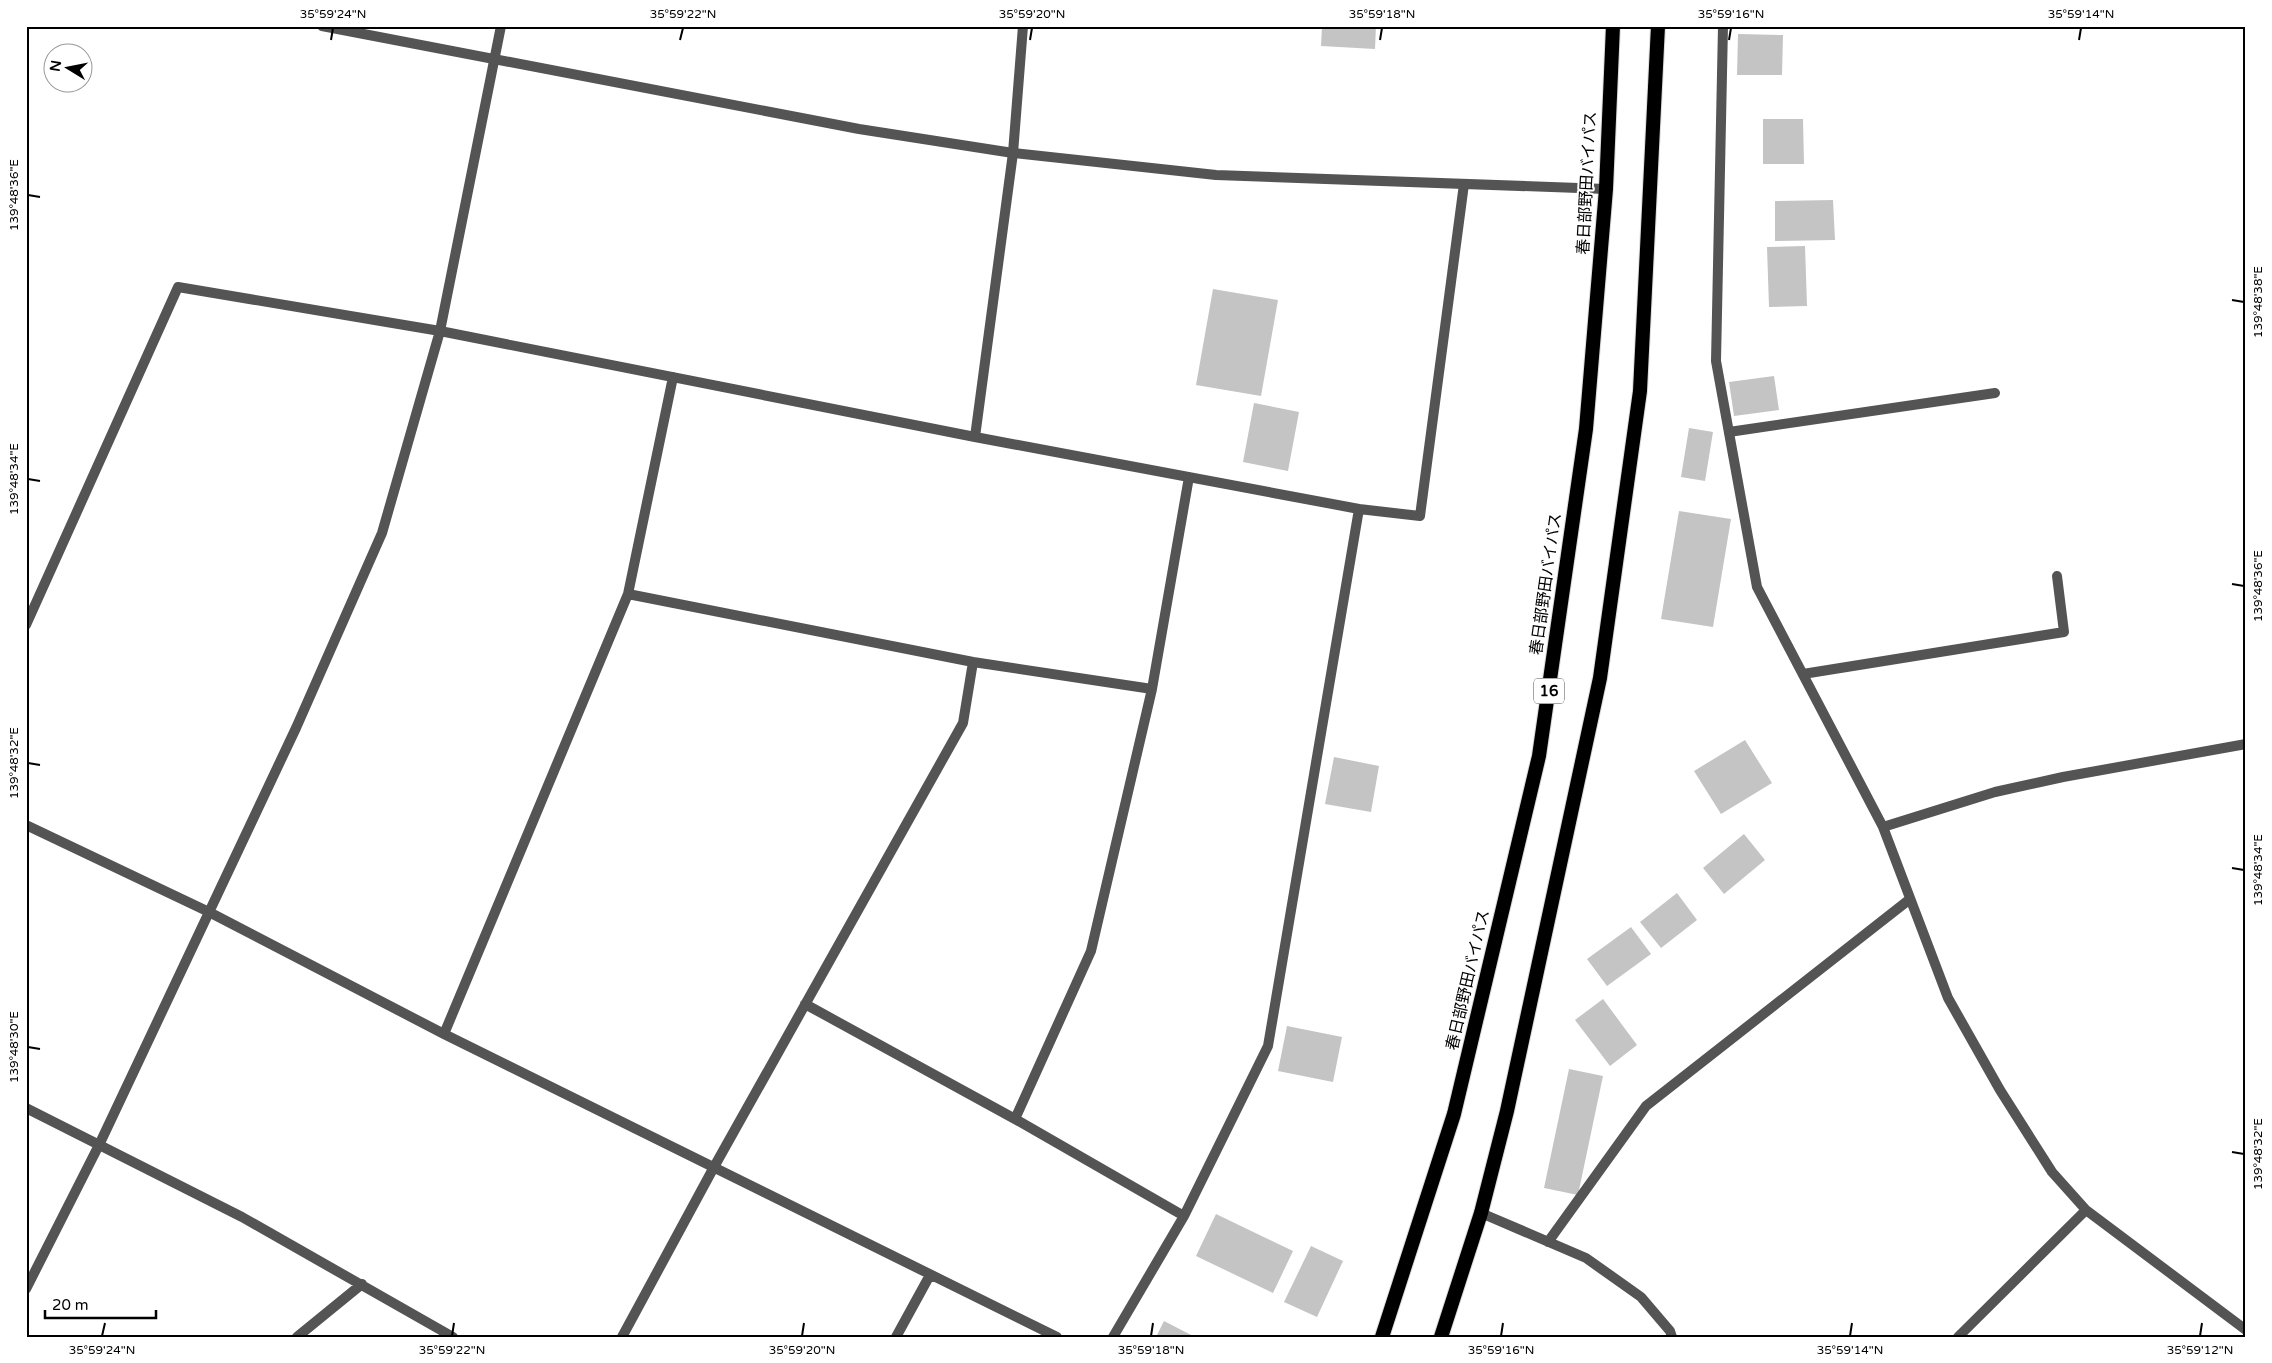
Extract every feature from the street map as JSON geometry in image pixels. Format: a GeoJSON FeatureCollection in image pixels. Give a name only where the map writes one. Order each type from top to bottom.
{"type":"FeatureCollection","features":[{"type":"Feature","properties":{"kind":"highway","name":"春日部野田バイパス"},"geometry":{"type":"LineString","coordinates":[[1382,1337],[1454,1114],[1539,756],[1586,429],[1606,189],[1613,26]]}},
{"type":"Feature","properties":{"kind":"highway"},"geometry":{"type":"LineString","coordinates":[[1441,1337],[1480,1213],[1507,1111],[1600,678],[1640,391],[1658,26]]}},
{"type":"Feature","properties":{"kind":"street"},"geometry":{"type":"LineString","coordinates":[[322,26],[859,129],[1013,153],[1216,175],[1606,189]]}},
{"type":"Feature","properties":{"kind":"street"},"geometry":{"type":"LineString","coordinates":[[26,1289],[100,1144],[296,728],[382,533],[440,331],[501,26]]}},
{"type":"Feature","properties":{"kind":"street"},"geometry":{"type":"LineString","coordinates":[[975,437],[1013,153],[1023,26]]}},
{"type":"Feature","properties":{"kind":"street"},"geometry":{"type":"LineString","coordinates":[[1723,26],[1716,361],[1757,587],[1883,827],[1948,998],[1990,1074],[2052,1172],[2086,1210],[2246,1330]]}},
{"type":"Feature","properties":{"kind":"street"},"geometry":{"type":"LineString","coordinates":[[26,625],[178,286],[440,331],[975,437],[1359,508],[1420,516],[1464,184]]}},
{"type":"Feature","properties":{"kind":"street"},"geometry":{"type":"LineString","coordinates":[[444,1034],[628,594],[674,377]]}},
{"type":"Feature","properties":{"kind":"street"},"geometry":{"type":"LineString","coordinates":[[1729,432],[1995,393]]}},
{"type":"Feature","properties":{"kind":"street"},"geometry":{"type":"LineString","coordinates":[[1015,1119],[1091,950],[1152,689],[1190,476]]}},
{"type":"Feature","properties":{"kind":"street"},"geometry":{"type":"LineString","coordinates":[[1113,1337],[1184,1216],[1268,1046],[1359,508]]}},
{"type":"Feature","properties":{"kind":"street"},"geometry":{"type":"LineString","coordinates":[[1803,674],[2064,632],[2057,576]]}},
{"type":"Feature","properties":{"kind":"street"},"geometry":{"type":"LineString","coordinates":[[628,594],[973,662],[1152,689]]}},
{"type":"Feature","properties":{"kind":"street"},"geometry":{"type":"LineString","coordinates":[[622,1337],[714,1167],[963,723],[973,662]]}},
{"type":"Feature","properties":{"kind":"street"},"geometry":{"type":"LineString","coordinates":[[1883,827],[1995,792],[2063,777],[2246,744]]}},
{"type":"Feature","properties":{"kind":"street"},"geometry":{"type":"LineString","coordinates":[[26,826],[208,912],[444,1034],[1057,1337]]}},
{"type":"Feature","properties":{"kind":"street"},"geometry":{"type":"LineString","coordinates":[[1548,1242],[1646,1106],[1910,899]]}},
{"type":"Feature","properties":{"kind":"street"},"geometry":{"type":"LineString","coordinates":[[805,1004],[1015,1119],[1184,1216]]}},
{"type":"Feature","properties":{"kind":"street"},"geometry":{"type":"LineString","coordinates":[[26,1108],[242,1217],[453,1337]]}},
{"type":"Feature","properties":{"kind":"street"},"geometry":{"type":"LineString","coordinates":[[1958,1337],[2086,1210]]}},
{"type":"Feature","properties":{"kind":"street"},"geometry":{"type":"LineString","coordinates":[[1480,1213],[1586,1258],[1641,1297],[1672,1337]]}},
{"type":"Feature","properties":{"kind":"street"},"geometry":{"type":"LineString","coordinates":[[896,1337],[930,1275]]}},
{"type":"Feature","properties":{"kind":"street"},"geometry":{"type":"LineString","coordinates":[[297,1337],[362,1284]]}},
{"type":"Feature","properties":{"kind":"building"},"geometry":{"type":"Polygon","coordinates":[[[1322,26],[1376,26],[1375,49],[1321,46],[1322,26]]]}},
{"type":"Feature","properties":{"kind":"building"},"geometry":{"type":"Polygon","coordinates":[[[1735,26],[1774,26],[1774,28],[1735,28],[1735,26]]]}},
{"type":"Feature","properties":{"kind":"building"},"geometry":{"type":"Polygon","coordinates":[[[1738,34],[1783,35],[1782,75],[1737,75],[1738,34]]]}},
{"type":"Feature","properties":{"kind":"building"},"geometry":{"type":"Polygon","coordinates":[[[1763,119],[1803,119],[1804,164],[1763,164],[1763,119]]]}},
{"type":"Feature","properties":{"kind":"building"},"geometry":{"type":"Polygon","coordinates":[[[1833,200],[1835,240],[1775,241],[1775,201],[1833,200]]]}},
{"type":"Feature","properties":{"kind":"building"},"geometry":{"type":"Polygon","coordinates":[[[1805,246],[1807,306],[1769,307],[1767,247],[1805,246]]]}},
{"type":"Feature","properties":{"kind":"building"},"geometry":{"type":"Polygon","coordinates":[[[1213,289],[1278,300],[1261,396],[1196,385],[1213,289]]]}},
{"type":"Feature","properties":{"kind":"building"},"geometry":{"type":"Polygon","coordinates":[[[1774,376],[1779,410],[1734,416],[1729,382],[1774,376]]]}},
{"type":"Feature","properties":{"kind":"building"},"geometry":{"type":"Polygon","coordinates":[[[1254,403],[1299,412],[1288,471],[1243,462],[1254,403]]]}},
{"type":"Feature","properties":{"kind":"building"},"geometry":{"type":"Polygon","coordinates":[[[1689,428],[1713,432],[1705,481],[1681,477],[1689,428]]]}},
{"type":"Feature","properties":{"kind":"building"},"geometry":{"type":"Polygon","coordinates":[[[1679,511],[1731,519],[1713,627],[1661,619],[1679,511]]]}},
{"type":"Feature","properties":{"kind":"building"},"geometry":{"type":"Polygon","coordinates":[[[1745,740],[1772,783],[1721,814],[1694,771],[1745,740]]]}},
{"type":"Feature","properties":{"kind":"building"},"geometry":{"type":"Polygon","coordinates":[[[1334,757],[1379,766],[1371,812],[1325,804],[1334,757]]]}},
{"type":"Feature","properties":{"kind":"building"},"geometry":{"type":"Polygon","coordinates":[[[1744,834],[1765,860],[1724,894],[1703,868],[1744,834]]]}},
{"type":"Feature","properties":{"kind":"building"},"geometry":{"type":"Polygon","coordinates":[[[1677,893],[1697,920],[1661,948],[1640,922],[1677,893]]]}},
{"type":"Feature","properties":{"kind":"building"},"geometry":{"type":"Polygon","coordinates":[[[1631,927],[1651,954],[1607,986],[1587,959],[1631,927]]]}},
{"type":"Feature","properties":{"kind":"building"},"geometry":{"type":"Polygon","coordinates":[[[1603,999],[1637,1045],[1610,1066],[1575,1020],[1603,999]]]}},
{"type":"Feature","properties":{"kind":"building"},"geometry":{"type":"Polygon","coordinates":[[[1287,1026],[1342,1037],[1333,1082],[1278,1071],[1287,1026]]]}},
{"type":"Feature","properties":{"kind":"building"},"geometry":{"type":"Polygon","coordinates":[[[1569,1069],[1603,1076],[1578,1195],[1544,1188],[1569,1069]]]}},
{"type":"Feature","properties":{"kind":"building"},"geometry":{"type":"Polygon","coordinates":[[[1216,1214],[1293,1251],[1273,1293],[1196,1256],[1216,1214]]]}},
{"type":"Feature","properties":{"kind":"building"},"geometry":{"type":"Polygon","coordinates":[[[1311,1246],[1343,1261],[1317,1317],[1284,1302],[1311,1246]]]}},
{"type":"Feature","properties":{"kind":"building"},"geometry":{"type":"Polygon","coordinates":[[[1164,1321],[1195,1337],[1156,1337],[1164,1321]]]}}]}
